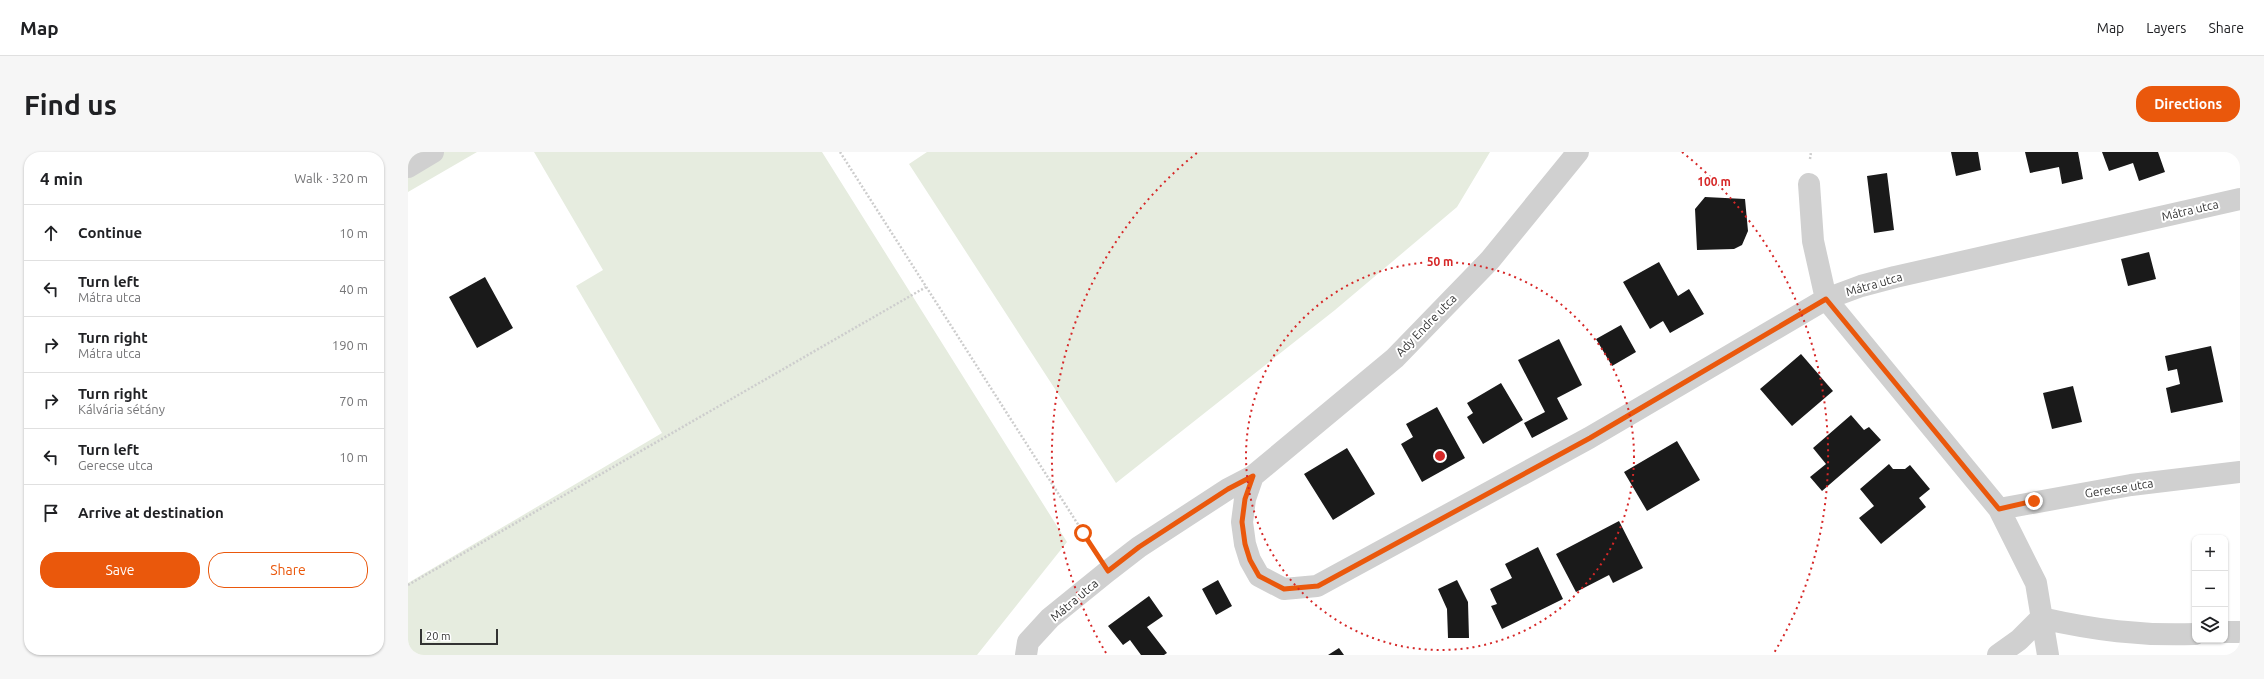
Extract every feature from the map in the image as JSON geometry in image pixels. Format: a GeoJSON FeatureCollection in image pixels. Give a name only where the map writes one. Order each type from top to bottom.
{"type":"FeatureCollection","features":[{"type":"Feature","properties":{"kind":"street"},"geometry":{"type":"LineString","coordinates":[[408,167],[433,152]]}},
{"type":"Feature","properties":{"kind":"street","name":"Ady Endre utca"},"geometry":{"type":"LineString","coordinates":[[1253,476],[1395,358],[1490,260],[1578,152]]}},
{"type":"Feature","properties":{"kind":"street"},"geometry":{"type":"LineString","coordinates":[[1809,184],[1813,241],[1826,299],[1999,509],[2036,583],[2048,655]]}},
{"type":"Feature","properties":{"kind":"street","name":"Mátra utca"},"geometry":{"type":"LineString","coordinates":[[1253,476],[1245,499],[1242,522],[1245,544],[1250,560],[1259,576],[1284,589],[1318,586],[1590,438],[1826,299],[1861,286],[1895,277],[2240,199]]}},
{"type":"Feature","properties":{"kind":"street","name":"Gerecse utca"},"geometry":{"type":"LineString","coordinates":[[1999,509],[2131,485],[2240,472]]}},
{"type":"Feature","properties":{"kind":"street","name":"Mátra utca"},"geometry":{"type":"LineString","coordinates":[[1026,655],[1028,642],[1050,618],[1108,571],[1139,547],[1228,489],[1253,476]]}},
{"type":"Feature","properties":{"kind":"street"},"geometry":{"type":"LineString","coordinates":[[2041,618],[2089,629],[2162,635],[2192,634]]}},
{"type":"Feature","properties":{"kind":"street"},"geometry":{"type":"LineString","coordinates":[[1998,655],[2019,640],[2041,618]]}},
{"type":"Feature","properties":{"kind":"street"},"geometry":{"type":"LineString","coordinates":[[2228,632],[2240,632]]}},
{"type":"Feature","properties":{"kind":"path"},"geometry":{"type":"LineString","coordinates":[[840,152],[1108,571]]}},
{"type":"Feature","properties":{"kind":"path"},"geometry":{"type":"LineString","coordinates":[[408,585],[926,287]]}},
{"type":"Feature","properties":{"kind":"shaded area"},"geometry":{"type":"Polygon","coordinates":[[[408,152],[477,152],[408,192],[408,152]]]}},
{"type":"Feature","properties":{"kind":"shaded area"},"geometry":{"type":"Polygon","coordinates":[[[534,152],[822,152],[1067,542],[977,655],[408,655],[408,583],[662,433],[576,286],[603,270],[534,152]]]}},
{"type":"Feature","properties":{"kind":"shaded area"},"geometry":{"type":"Polygon","coordinates":[[[927,152],[1490,152],[1457,207],[1335,310],[1116,483],[909,164],[927,152]]]}},
{"type":"Feature","properties":{"kind":"building"},"geometry":{"type":"Polygon","coordinates":[[[1951,152],[1978,152],[1981,170],[1956,176],[1951,152]]]}},
{"type":"Feature","properties":{"kind":"building"},"geometry":{"type":"Polygon","coordinates":[[[2025,152],[2078,152],[2083,179],[2062,184],[2059,167],[2030,173],[2025,152]]]}},
{"type":"Feature","properties":{"kind":"building"},"geometry":{"type":"Polygon","coordinates":[[[2102,152],[2158,152],[2165,172],[2139,181],[2133,163],[2109,171],[2102,152]]]}},
{"type":"Feature","properties":{"kind":"building"},"geometry":{"type":"Polygon","coordinates":[[[1887,173],[1894,230],[1874,233],[1867,176],[1887,173]]]}},
{"type":"Feature","properties":{"kind":"building"},"geometry":{"type":"Polygon","coordinates":[[[1705,197],[1745,199],[1748,231],[1742,245],[1734,249],[1697,250],[1695,209],[1705,197]]]}},
{"type":"Feature","properties":{"kind":"building"},"geometry":{"type":"Polygon","coordinates":[[[2149,252],[2156,279],[2128,286],[2121,259],[2149,252]]]}},
{"type":"Feature","properties":{"kind":"building"},"geometry":{"type":"Polygon","coordinates":[[[1659,262],[1678,296],[1689,289],[1704,314],[1670,333],[1663,321],[1650,329],[1623,282],[1659,262]]]}},
{"type":"Feature","properties":{"kind":"building"},"geometry":{"type":"Polygon","coordinates":[[[485,277],[513,328],[477,348],[449,297],[485,277]]]}},
{"type":"Feature","properties":{"kind":"building"},"geometry":{"type":"Polygon","coordinates":[[[1621,325],[1636,352],[1612,366],[1596,339],[1621,325]]]}},
{"type":"Feature","properties":{"kind":"building"},"geometry":{"type":"Polygon","coordinates":[[[1559,339],[1582,385],[1557,398],[1568,419],[1532,438],[1524,423],[1545,412],[1518,360],[1559,339]]]}},
{"type":"Feature","properties":{"kind":"building"},"geometry":{"type":"Polygon","coordinates":[[[2211,346],[2223,402],[2171,413],[2166,388],[2180,384],[2177,369],[2168,371],[2165,356],[2211,346]]]}},
{"type":"Feature","properties":{"kind":"building"},"geometry":{"type":"Polygon","coordinates":[[[1801,354],[1833,391],[1792,426],[1760,389],[1801,354]]]}},
{"type":"Feature","properties":{"kind":"building"},"geometry":{"type":"Polygon","coordinates":[[[1501,383],[1523,420],[1483,444],[1467,417],[1473,413],[1467,403],[1501,383]]]}},
{"type":"Feature","properties":{"kind":"building"},"geometry":{"type":"Polygon","coordinates":[[[2073,386],[2082,422],[2052,429],[2043,393],[2073,386]]]}},
{"type":"Feature","properties":{"kind":"building"},"geometry":{"type":"Polygon","coordinates":[[[1437,407],[1465,458],[1422,482],[1401,444],[1413,437],[1406,424],[1437,407]]]}},
{"type":"Feature","properties":{"kind":"building"},"geometry":{"type":"Polygon","coordinates":[[[1851,415],[1864,430],[1869,427],[1881,440],[1822,491],[1810,477],[1826,464],[1813,448],[1851,415]]]}},
{"type":"Feature","properties":{"kind":"building"},"geometry":{"type":"Polygon","coordinates":[[[1677,441],[1700,480],[1647,511],[1624,472],[1677,441]]]}},
{"type":"Feature","properties":{"kind":"building"},"geometry":{"type":"Polygon","coordinates":[[[1347,448],[1375,494],[1333,520],[1304,474],[1347,448]]]}},
{"type":"Feature","properties":{"kind":"building"},"geometry":{"type":"Polygon","coordinates":[[[1889,464],[1893,469],[1905,469],[1910,465],[1930,489],[1919,498],[1926,507],[1881,544],[1859,518],[1874,506],[1860,489],[1889,464]]]}},
{"type":"Feature","properties":{"kind":"building"},"geometry":{"type":"Polygon","coordinates":[[[1619,521],[1643,568],[1613,583],[1609,575],[1576,592],[1556,554],[1619,521]]]}},
{"type":"Feature","properties":{"kind":"building"},"geometry":{"type":"Polygon","coordinates":[[[1538,547],[1563,599],[1502,629],[1491,606],[1497,604],[1490,589],[1512,578],[1505,564],[1538,547]]]}},
{"type":"Feature","properties":{"kind":"building"},"geometry":{"type":"Polygon","coordinates":[[[1218,580],[1232,606],[1216,615],[1202,589],[1218,580]]]}},
{"type":"Feature","properties":{"kind":"building"},"geometry":{"type":"Polygon","coordinates":[[[1457,580],[1468,602],[1469,638],[1448,638],[1447,609],[1438,589],[1457,580]]]}},
{"type":"Feature","properties":{"kind":"building"},"geometry":{"type":"Polygon","coordinates":[[[1149,596],[1163,616],[1147,627],[1167,653],[1164,655],[1141,655],[1130,640],[1123,645],[1108,626],[1149,596]]]}},
{"type":"Feature","properties":{"kind":"building"},"geometry":{"type":"Polygon","coordinates":[[[1339,648],[1344,655],[1328,655],[1339,648]]]}},
{"type":"Feature","properties":{"kind":"route"},"geometry":{"type":"LineString","coordinates":[[1083,533],[1108,571],[1139,547],[1172,527],[1228,489],[1253,476],[1245,499],[1242,522],[1245,544],[1250,560],[1259,576],[1284,589],[1318,586],[1590,438],[1826,299],[1966,466],[1999,509],[2034,501]]}}]}
